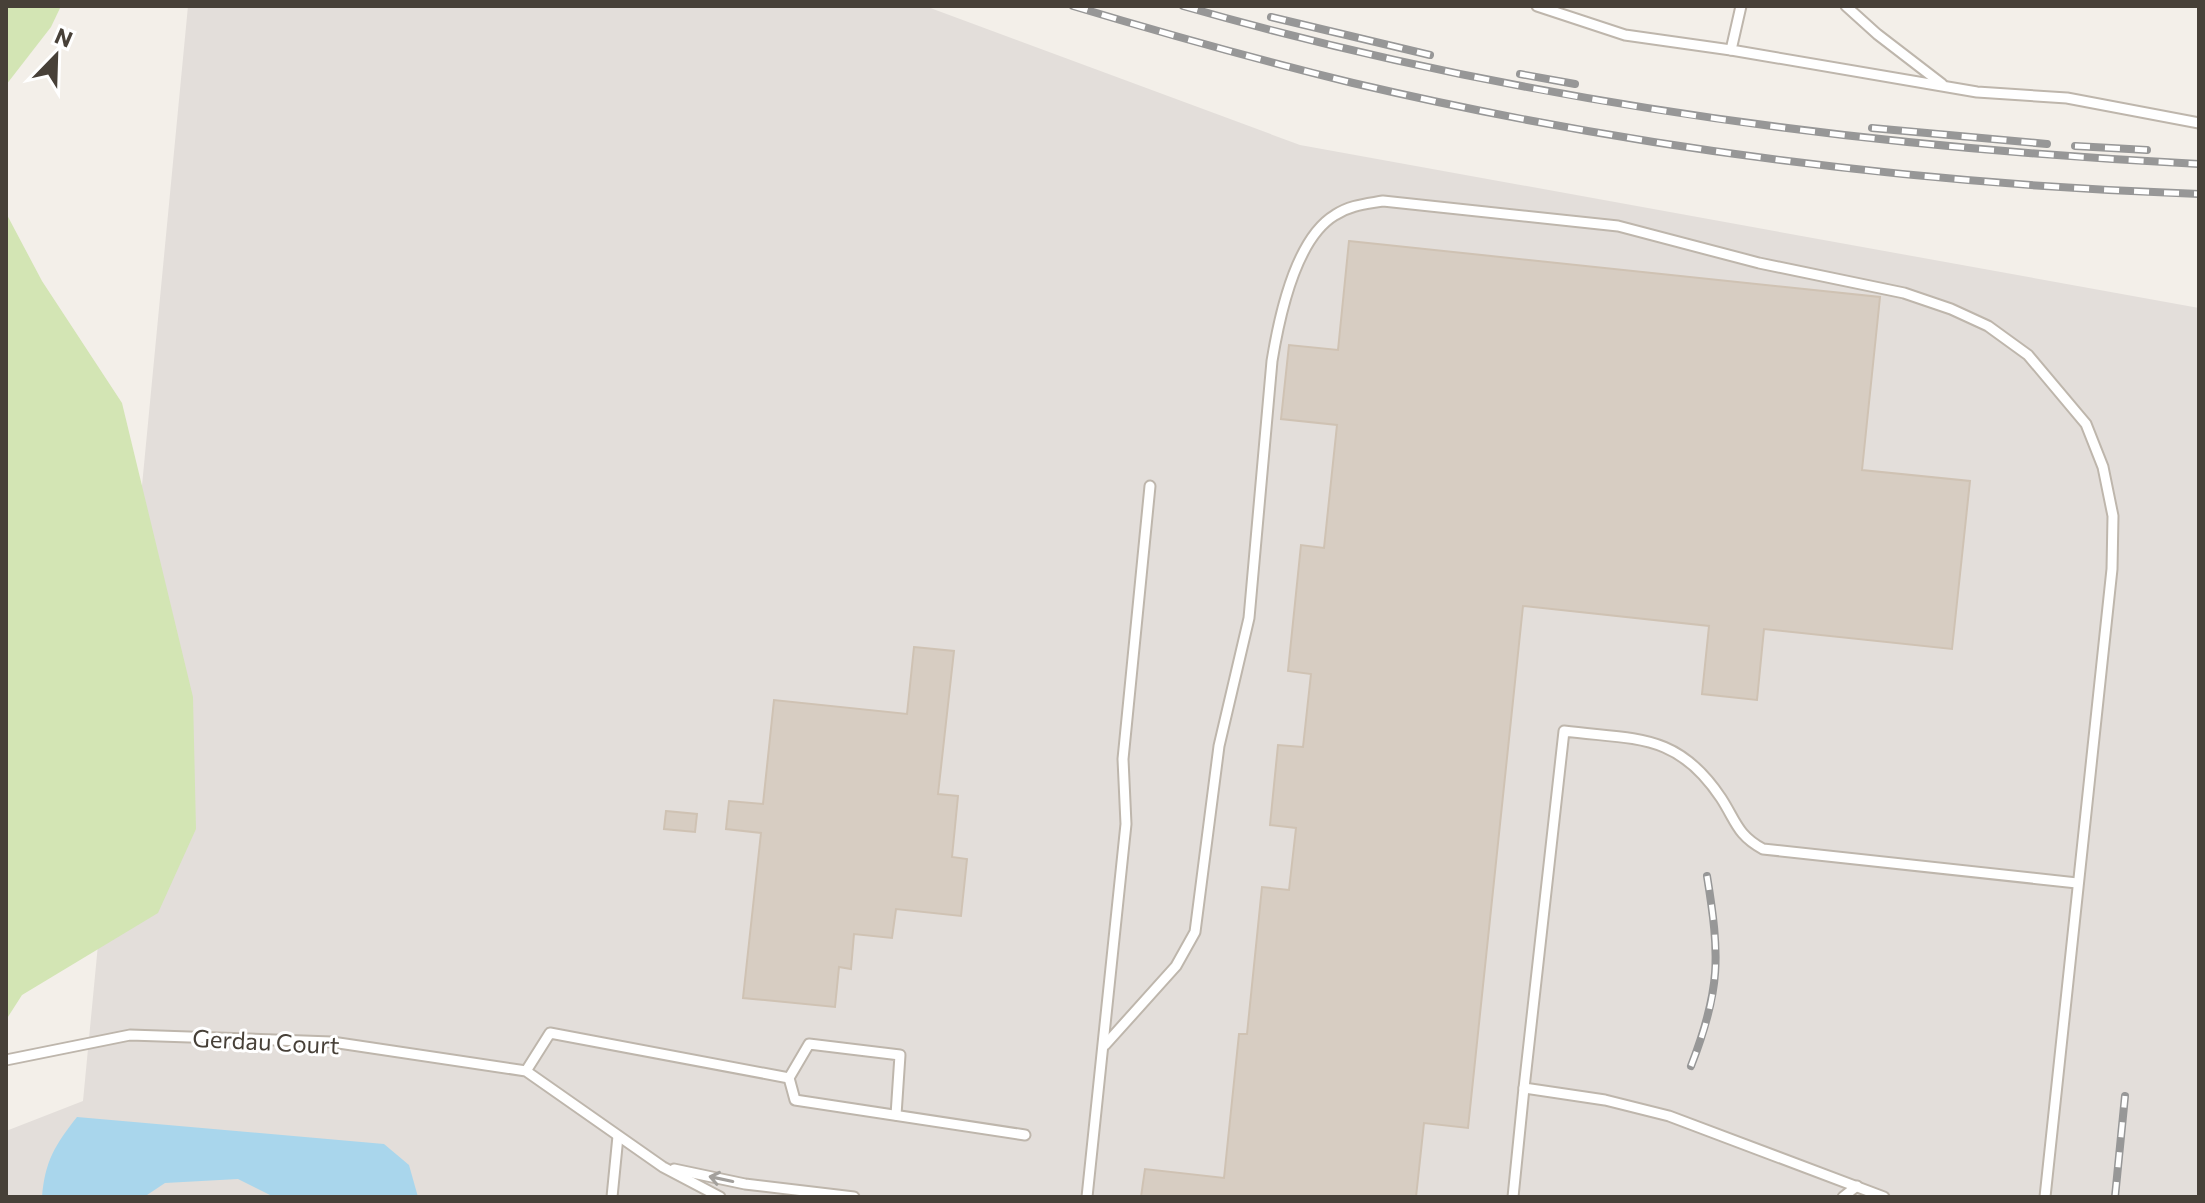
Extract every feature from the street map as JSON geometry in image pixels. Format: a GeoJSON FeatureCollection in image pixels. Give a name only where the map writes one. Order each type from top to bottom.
{"type":"FeatureCollection","features":[{"type":"Feature","properties":{"kind":"lane"},"geometry":{"type":"LineString","coordinates":[[1537,6],[1625,35],[1977,92],[2067,98],[2199,123]]}},
{"type":"Feature","properties":{"kind":"lane"},"geometry":{"type":"LineString","coordinates":[[1731,50],[1741,6]]}},
{"type":"Feature","properties":{"kind":"lane"},"geometry":{"type":"LineString","coordinates":[[1846,6],[1945,86]]}},
{"type":"Feature","properties":{"kind":"lane"},"geometry":{"type":"LineString","coordinates":[[1105,1045],[1176,966],[1195,932],[1219,746],[1249,618],[1277,334],[1307,245],[1319,228],[1334,215],[1356,205],[1383,201],[1618,226],[1759,263],[1904,293],[1951,309],[1988,326],[2028,355],[2086,424],[2103,467],[2113,516],[2112,569],[2045,1197]]}},
{"type":"Feature","properties":{"kind":"lane"},"geometry":{"type":"LineString","coordinates":[[1087,1197],[1126,824],[1123,759],[1150,486]]}},
{"type":"Feature","properties":{"kind":"lane"},"geometry":{"type":"LineString","coordinates":[[1513,1197],[1564,731],[1645,741],[1688,759],[1700,769],[1722,800],[1739,832],[1763,849],[2077,883]]}},
{"type":"Feature","properties":{"kind":"lane"},"geometry":{"type":"LineString","coordinates":[[720,1197],[663,1167],[526,1071],[550,1033],[789,1078]]}},
{"type":"Feature","properties":{"kind":"lane","name":"Gerdau Court"},"geometry":{"type":"LineString","coordinates":[[6,1060],[130,1035],[332,1042],[526,1071]]}},
{"type":"Feature","properties":{"kind":"lane"},"geometry":{"type":"LineString","coordinates":[[896,1115],[900,1055],[809,1044],[789,1078],[795,1100],[1025,1135]]}},
{"type":"Feature","properties":{"kind":"lane"},"geometry":{"type":"LineString","coordinates":[[1524,1088],[1605,1100],[1669,1116],[1884,1197]]}},
{"type":"Feature","properties":{"kind":"lane"},"geometry":{"type":"LineString","coordinates":[[612,1197],[618,1136]]}},
{"type":"Feature","properties":{"kind":"lane"},"geometry":{"type":"LineString","coordinates":[[663,1167],[745,1184],[854,1197]]}},
{"type":"Feature","properties":{"kind":"lane"},"geometry":{"type":"LineString","coordinates":[[1843,1197],[1857,1186]]}},
{"type":"Feature","properties":{"kind":"shaded area"},"geometry":{"type":"Polygon","coordinates":[[[188,6],[925,6],[1300,145],[2199,308],[2199,1197],[6,1197],[6,1131],[83,1101],[188,6]]]}},
{"type":"Feature","properties":{"kind":"green space"},"geometry":{"type":"Polygon","coordinates":[[[6,6],[61,6],[51,27],[6,85],[6,6]]]}},
{"type":"Feature","properties":{"kind":"green space"},"geometry":{"type":"Polygon","coordinates":[[[6,213],[42,281],[122,403],[193,697],[196,829],[158,913],[22,995],[6,1020],[6,213]]]}},
{"type":"Feature","properties":{"kind":"water"},"geometry":{"type":"Polygon","coordinates":[[[77,1117],[384,1144],[409,1165],[418,1197],[274,1197],[238,1179],[165,1183],[144,1197],[42,1197],[52,1154],[77,1117]]]}},
{"type":"Feature","properties":{"kind":"building"},"geometry":{"type":"Polygon","coordinates":[[[1349,241],[1880,297],[1862,470],[1970,481],[1952,649],[1764,629],[1757,700],[1702,694],[1709,626],[1523,606],[1468,1128],[1424,1123],[1416,1197],[1141,1197],[1145,1169],[1224,1178],[1239,1034],[1247,1034],[1262,887],[1289,890],[1296,828],[1270,825],[1278,745],[1303,747],[1311,674],[1288,671],[1301,545],[1324,548],[1337,425],[1281,419],[1289,345],[1338,350],[1349,241]]]}},
{"type":"Feature","properties":{"kind":"building"},"geometry":{"type":"Polygon","coordinates":[[[914,647],[954,651],[938,794],[958,796],[952,857],[967,859],[961,916],[896,909],[892,938],[854,934],[851,969],[839,967],[835,1007],[743,998],[761,833],[726,829],[729,801],[763,804],[774,700],[907,714],[914,647]]]}},
{"type":"Feature","properties":{"kind":"building"},"geometry":{"type":"Polygon","coordinates":[[[666,811],[697,814],[695,832],[664,829],[666,811]]]}},
{"type":"Feature","properties":{"kind":"railway"},"geometry":{"type":"LineString","coordinates":[[1073,6],[1353,83],[1457,106],[1668,144],[1880,172],[1986,182],[2199,194]]}},
{"type":"Feature","properties":{"kind":"railway"},"geometry":{"type":"LineString","coordinates":[[1183,6],[1433,68],[1686,114],[1942,146],[2199,164]]}},
{"type":"Feature","properties":{"kind":"railway"},"geometry":{"type":"LineString","coordinates":[[1271,17],[1430,55]]}},
{"type":"Feature","properties":{"kind":"railway"},"geometry":{"type":"LineString","coordinates":[[1520,74],[1575,84]]}},
{"type":"Feature","properties":{"kind":"railway"},"geometry":{"type":"LineString","coordinates":[[1872,128],[2047,144]]}},
{"type":"Feature","properties":{"kind":"railway"},"geometry":{"type":"LineString","coordinates":[[2075,146],[2147,150]]}},
{"type":"Feature","properties":{"kind":"railway"},"geometry":{"type":"LineString","coordinates":[[1691,1066],[1708,1015],[1715,972],[1716,951],[1707,876]]}},
{"type":"Feature","properties":{"kind":"railway"},"geometry":{"type":"LineString","coordinates":[[2115,1197],[2125,1096]]}}]}
